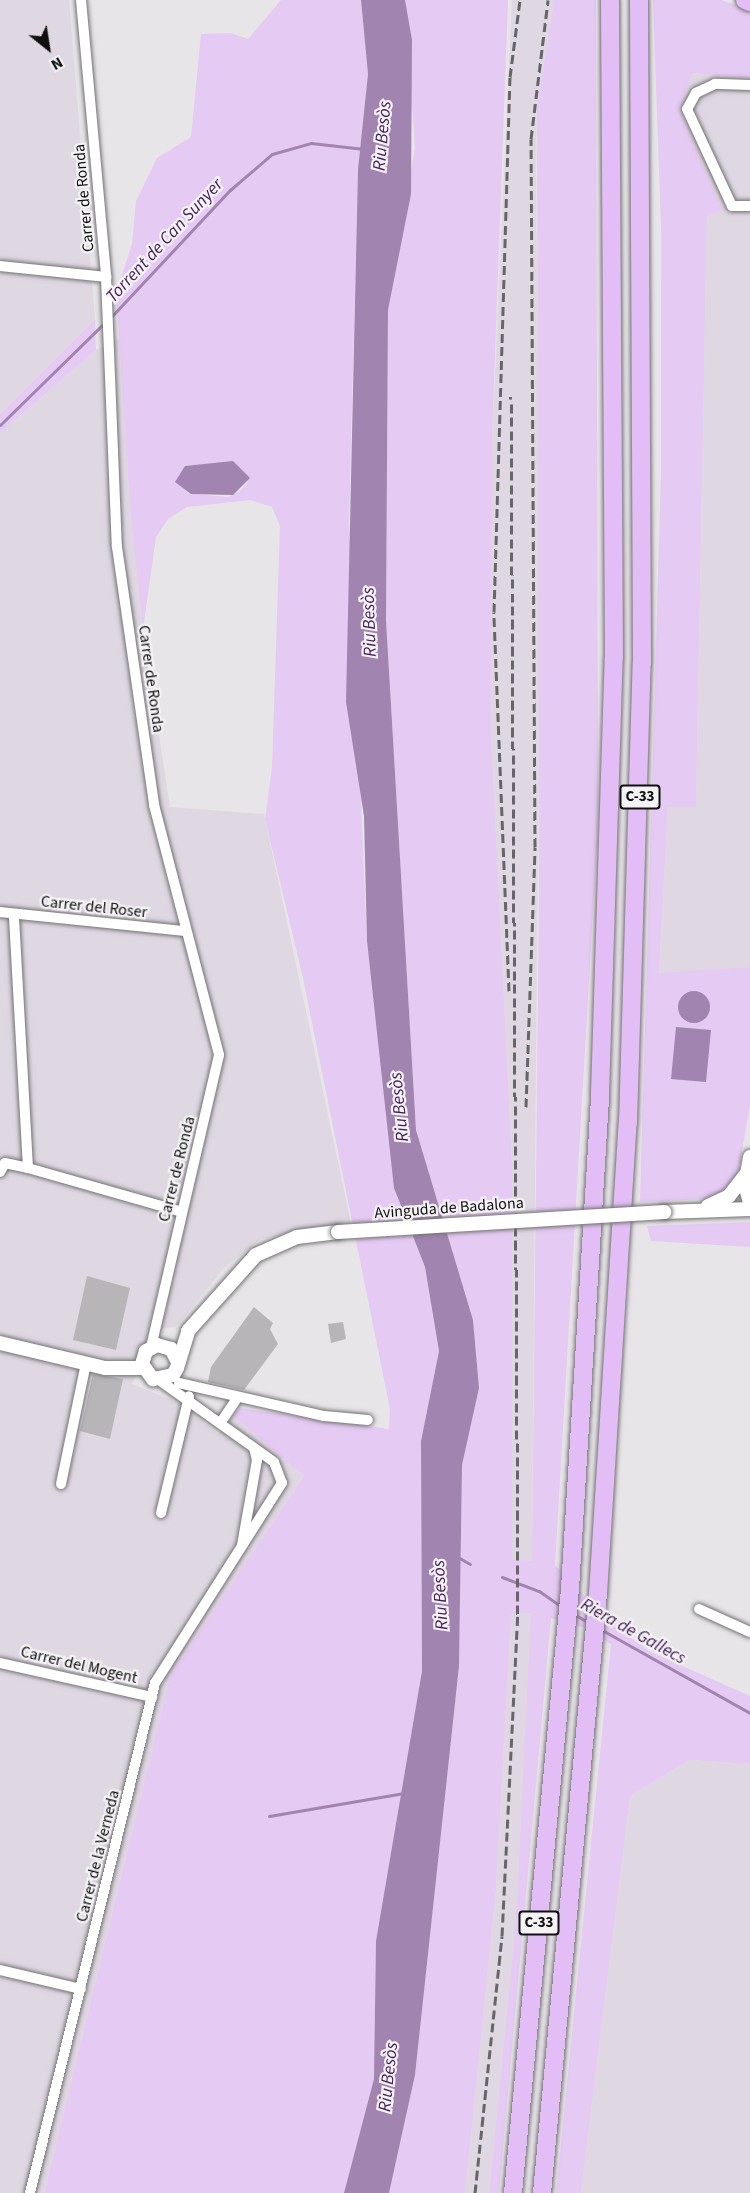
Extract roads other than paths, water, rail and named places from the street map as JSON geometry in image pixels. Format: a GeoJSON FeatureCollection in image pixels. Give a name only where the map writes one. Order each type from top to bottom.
{"type":"FeatureCollection","features":[{"type":"Feature","properties":{"kind":"highway","name":"C-33"},"geometry":{"type":"LineString","coordinates":[[513,2193],[570,1589],[597,1174],[612,771],[616,350],[610,0]]}},
{"type":"Feature","properties":{"kind":"highway","name":"C-33"},"geometry":{"type":"LineString","coordinates":[[542,2193],[598,1594],[628,1123],[640,786],[645,356],[639,0]]}},
{"type":"Feature","properties":{"kind":"highway"},"geometry":{"type":"LineString","coordinates":[[745,0],[750,2]]}},
{"type":"Feature","properties":{"kind":"street","name":"Carrer de Ronda"},"geometry":{"type":"LineString","coordinates":[[81,0],[106,277],[117,547],[154,805],[219,1055],[151,1347]]}},
{"type":"Feature","properties":{"kind":"street"},"geometry":{"type":"LineString","coordinates":[[750,85],[716,84],[696,93],[687,109],[732,206],[750,206]]}},
{"type":"Feature","properties":{"kind":"street"},"geometry":{"type":"LineString","coordinates":[[0,266],[106,277]]}},
{"type":"Feature","properties":{"kind":"street","name":"Carrer del Roser"},"geometry":{"type":"LineString","coordinates":[[0,912],[185,931]]}},
{"type":"Feature","properties":{"kind":"street"},"geometry":{"type":"LineString","coordinates":[[14,914],[28,1168]]}},
{"type":"Feature","properties":{"kind":"street"},"geometry":{"type":"LineString","coordinates":[[750,1157],[746,1174],[750,1202]]}},
{"type":"Feature","properties":{"kind":"street"},"geometry":{"type":"LineString","coordinates":[[0,1172],[5,1163],[28,1168],[182,1212]]}},
{"type":"Feature","properties":{"kind":"street"},"geometry":{"type":"LineString","coordinates":[[701,1209],[729,1196],[746,1174]]}},
{"type":"Feature","properties":{"kind":"street","name":"Avinguda de Badalona"},"geometry":{"type":"LineString","coordinates":[[166,1346],[188,1331],[256,1255],[290,1239],[338,1232],[701,1209],[750,1209]]}},
{"type":"Feature","properties":{"kind":"street","name":"Avinguda de Badalona"},"geometry":{"type":"LineString","coordinates":[[176,1373],[188,1331]]}},
{"type":"Feature","properties":{"kind":"street"},"geometry":{"type":"LineString","coordinates":[[0,1343],[86,1364],[143,1368],[159,1380],[189,1396],[254,1448]]}},
{"type":"Feature","properties":{"kind":"street"},"geometry":{"type":"LineString","coordinates":[[143,1368],[143,1357],[151,1347],[166,1346],[176,1373],[189,1396],[161,1513]]}},
{"type":"Feature","properties":{"kind":"street"},"geometry":{"type":"LineString","coordinates":[[61,1484],[86,1364]]}},
{"type":"Feature","properties":{"kind":"street"},"geometry":{"type":"LineString","coordinates":[[159,1380],[176,1373],[237,1398],[368,1419]]}},
{"type":"Feature","properties":{"kind":"street"},"geometry":{"type":"LineString","coordinates":[[221,1422],[237,1398]]}},
{"type":"Feature","properties":{"kind":"street","name":"Carrer de la Verneda"},"geometry":{"type":"LineString","coordinates":[[30,2193],[152,1697],[161,1670],[263,1517],[282,1478],[274,1462],[254,1448]]}},
{"type":"Feature","properties":{"kind":"street","name":"Carrer de la Verneda"},"geometry":{"type":"LineString","coordinates":[[242,1546],[248,1501],[257,1460],[254,1448]]}},
{"type":"Feature","properties":{"kind":"street"},"geometry":{"type":"LineString","coordinates":[[248,1501],[253,1515],[263,1517]]}},
{"type":"Feature","properties":{"kind":"street"},"geometry":{"type":"LineString","coordinates":[[699,1609],[750,1632]]}},
{"type":"Feature","properties":{"kind":"street","name":"Carrer del Mogent"},"geometry":{"type":"LineString","coordinates":[[0,1663],[152,1697]]}},
{"type":"Feature","properties":{"kind":"street"},"geometry":{"type":"LineString","coordinates":[[0,1970],[81,1989]]}},
{"type":"Feature","properties":{"kind":"water","name":"Riu Besòs"},"geometry":{"type":"Polygon","coordinates":[[[361,0],[405,0],[412,40],[411,194],[388,310],[386,620],[416,1130],[473,1320],[479,1388],[462,1465],[459,1666],[415,2075],[389,2193],[344,2193],[374,2079],[376,1941],[422,1671],[421,1441],[439,1351],[425,1267],[394,1188],[367,941],[364,816],[346,702],[358,169],[368,74],[361,0]]]}},
{"type":"Feature","properties":{"kind":"water"},"geometry":{"type":"Polygon","coordinates":[[[233,461],[250,478],[233,495],[191,494],[175,482],[185,466],[233,461]]]}},
{"type":"Feature","properties":{"kind":"water"},"geometry":{"type":"Polygon","coordinates":[[[694,991],[706,995],[710,1007],[706,1019],[694,1023],[682,1019],[678,1007],[682,995],[694,991]]]}},
{"type":"Feature","properties":{"kind":"water"},"geometry":{"type":"Polygon","coordinates":[[[676,1027],[711,1030],[706,1082],[671,1079],[676,1027]]]}},
{"type":"Feature","properties":{"kind":"waterway","name":"Torrent de Can Sunyer"},"geometry":{"type":"LineString","coordinates":[[111,317],[230,190],[272,154],[311,143],[364,149]]}},
{"type":"Feature","properties":{"kind":"waterway","name":"Torrent de Can Sunyer"},"geometry":{"type":"LineString","coordinates":[[0,425],[104,323]]}},
{"type":"Feature","properties":{"kind":"waterway","name":"Riera de Gallecs"},"geometry":{"type":"LineString","coordinates":[[456,1556],[470,1564]]}},
{"type":"Feature","properties":{"kind":"waterway","name":"Riera de Gallecs"},"geometry":{"type":"LineString","coordinates":[[502,1577],[539,1591],[563,1608]]}},
{"type":"Feature","properties":{"kind":"waterway","name":"Riera de Gallecs"},"geometry":{"type":"LineString","coordinates":[[574,1614],[589,1623]]}},
{"type":"Feature","properties":{"kind":"waterway","name":"Riera de Gallecs"},"geometry":{"type":"LineString","coordinates":[[602,1630],[750,1713]]}},
{"type":"Feature","properties":{"kind":"waterway"},"geometry":{"type":"LineString","coordinates":[[269,1816],[404,1793]]}},
{"type":"Feature","properties":{"kind":"railway"},"geometry":{"type":"LineString","coordinates":[[509,991],[494,612],[510,77],[520,0]]}},
{"type":"Feature","properties":{"kind":"railway"},"geometry":{"type":"LineString","coordinates":[[526,1107],[535,847],[531,139],[548,0]]}},
{"type":"Feature","properties":{"kind":"railway"},"geometry":{"type":"LineString","coordinates":[[475,2193],[502,1936],[518,1614],[511,396]]}}]}
